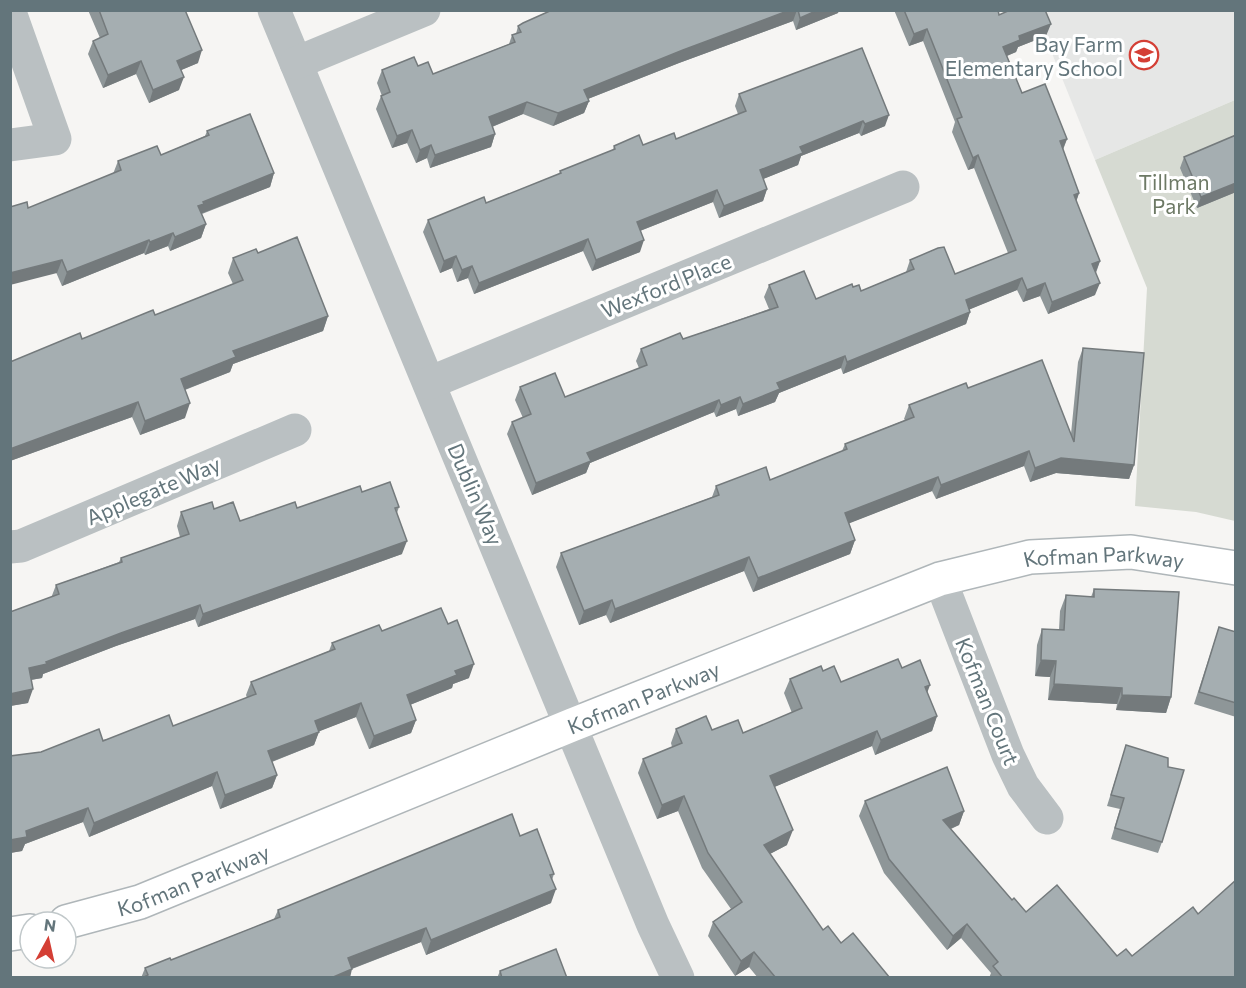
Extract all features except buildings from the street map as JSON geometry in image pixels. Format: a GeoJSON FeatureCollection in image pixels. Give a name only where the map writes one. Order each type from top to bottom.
{"type":"FeatureCollection","features":[{"type":"Feature","properties":{"kind":"street","name":"Dublin Way"},"geometry":{"type":"LineString","coordinates":[[274,10],[653,925],[678,978]]}},
{"type":"Feature","properties":{"kind":"street"},"geometry":{"type":"LineString","coordinates":[[296,63],[424,10]]}},
{"type":"Feature","properties":{"kind":"street"},"geometry":{"type":"LineString","coordinates":[[10,12],[55,139],[10,145]]}},
{"type":"Feature","properties":{"kind":"street","name":"Wexford Place"},"geometry":{"type":"LineString","coordinates":[[429,383],[903,187]]}},
{"type":"Feature","properties":{"kind":"street","name":"Applegate Way"},"geometry":{"type":"LineString","coordinates":[[10,547],[21,546],[296,430]]}},
{"type":"Feature","properties":{"kind":"street","name":"Kofman Parkway"},"geometry":{"type":"LineString","coordinates":[[78,919],[140,902],[572,725],[940,579],[1030,557],[1131,552],[1236,568]]}},
{"type":"Feature","properties":{"kind":"street","name":"Kofman Court"},"geometry":{"type":"LineString","coordinates":[[940,579],[1008,755],[1023,786],[1047,818]]}},
{"type":"Feature","properties":{"kind":"shaded area","name":"Bay Farm Elementary School"},"geometry":{"type":"Polygon","coordinates":[[[1035,11],[1235,11],[1235,100],[1095,160],[1035,11]]]}},
{"type":"Feature","properties":{"kind":"green space","name":"Tillman Park"},"geometry":{"type":"Polygon","coordinates":[[[1235,100],[1235,521],[1196,512],[1135,506],[1147,288],[1095,160],[1235,100]]]}},
{"type":"Feature","properties":{"kind":"place","name":"Bay Farm Elementary School"},"geometry":{"type":"Point","coordinates":[1144,55]}}]}
